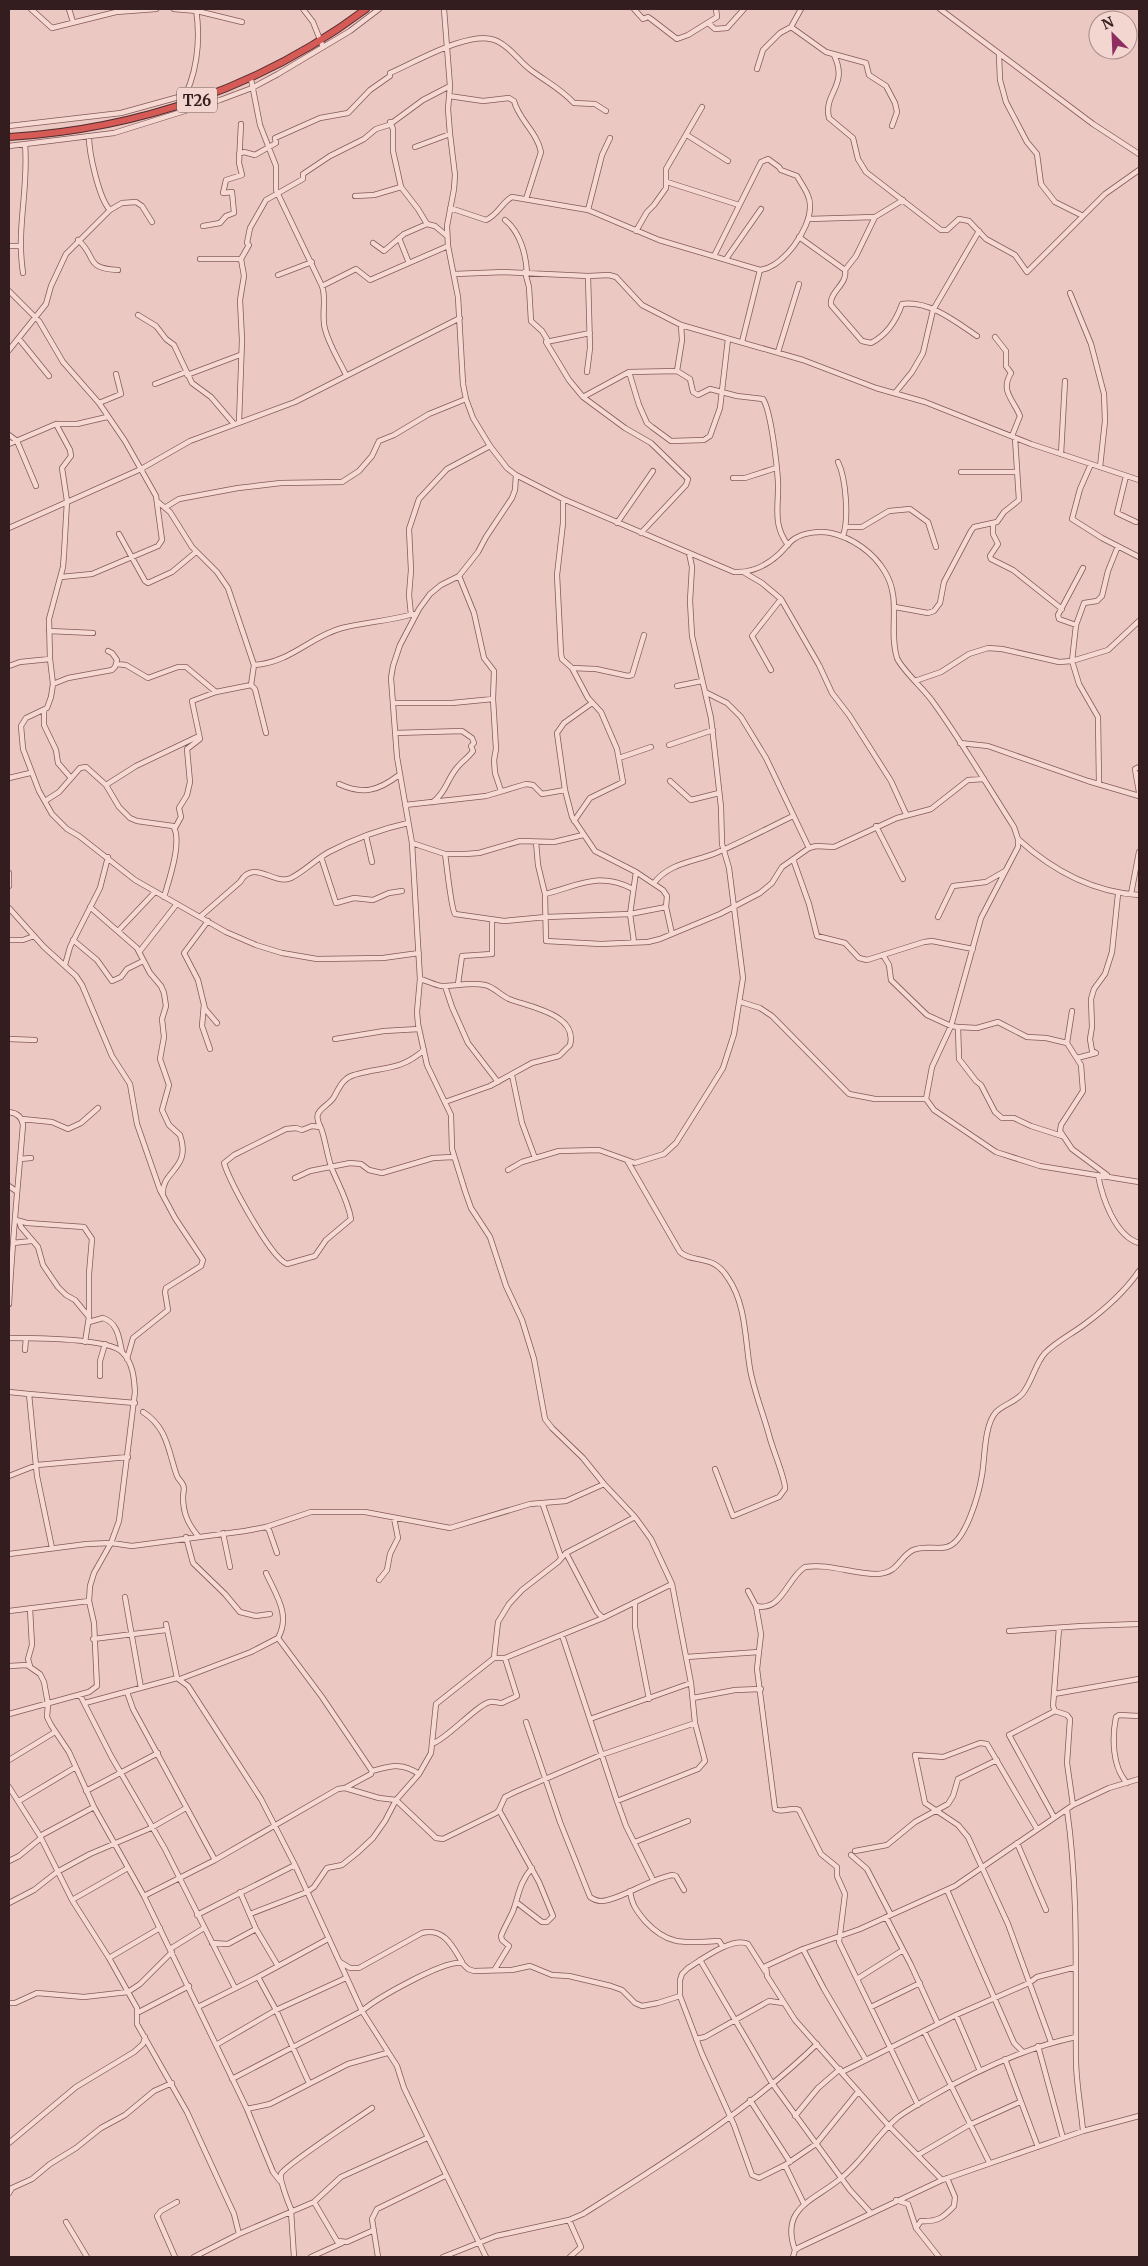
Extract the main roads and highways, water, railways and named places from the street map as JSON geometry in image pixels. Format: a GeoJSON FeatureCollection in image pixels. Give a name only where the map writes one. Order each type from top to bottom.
{"type":"FeatureCollection","features":[{"type":"Feature","properties":{"kind":"highway","name":"T26"},"geometry":{"type":"LineString","coordinates":[[9,136],[67,132],[124,122],[180,106],[250,79],[321,40],[366,9]]}}]}
